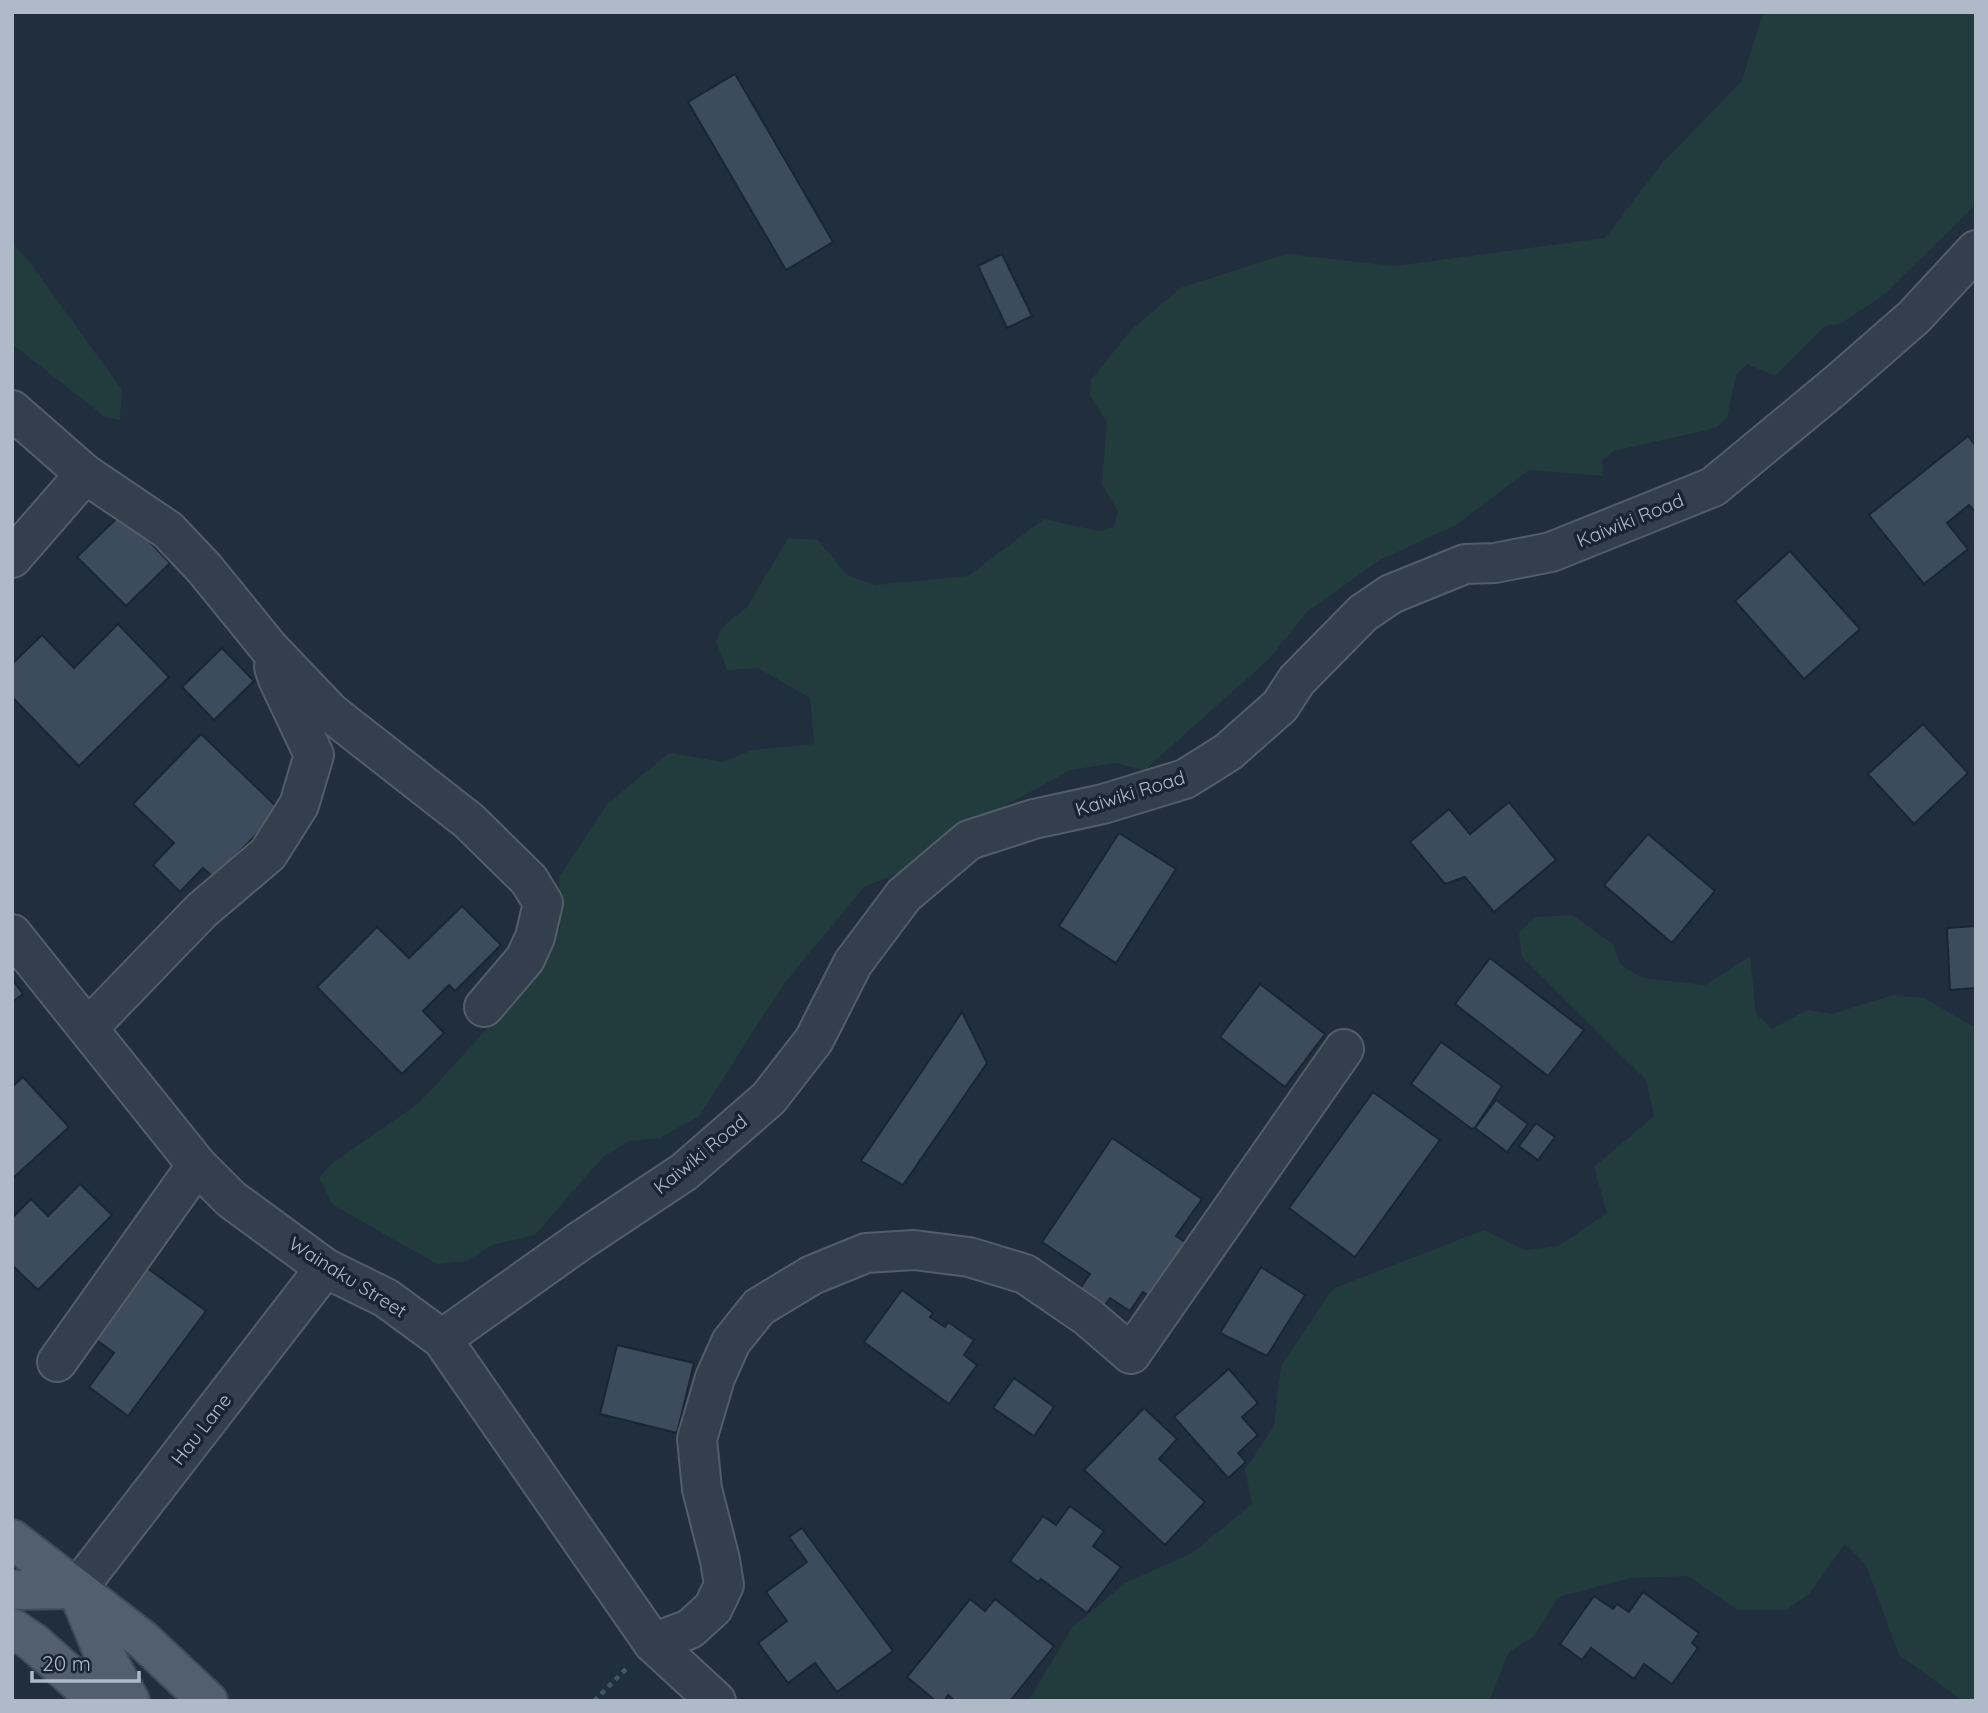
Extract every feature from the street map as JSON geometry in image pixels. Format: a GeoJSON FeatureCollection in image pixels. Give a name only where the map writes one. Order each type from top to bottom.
{"type":"FeatureCollection","features":[{"type":"Feature","properties":{"kind":"main road"},"geometry":{"type":"LineString","coordinates":[[12,1539],[143,1640],[208,1701]]}},
{"type":"Feature","properties":{"kind":"main road"},"geometry":{"type":"LineString","coordinates":[[12,1590],[78,1589]]}},
{"type":"Feature","properties":{"kind":"main road"},"geometry":{"type":"LineString","coordinates":[[78,1589],[103,1652],[130,1701]]}},
{"type":"Feature","properties":{"kind":"main road"},"geometry":{"type":"LineString","coordinates":[[12,1628],[34,1643],[99,1701]]}},
{"type":"Feature","properties":{"kind":"street","name":"Kaiwiki Road"},"geometry":{"type":"LineString","coordinates":[[442,1339],[580,1241],[684,1172],[769,1098],[814,1040],[853,963],[904,895],[969,839],[1034,819],[1103,804],[1185,779],[1228,752],[1280,706],[1297,680],[1363,613],[1391,594],[1465,564],[1495,563],[1551,552],[1713,487],[1905,326],[1976,250]]}},
{"type":"Feature","properties":{"kind":"street"},"geometry":{"type":"LineString","coordinates":[[12,410],[85,474],[168,530],[204,568],[269,648],[331,713],[469,821],[530,880],[543,903],[535,937],[525,958],[484,1007]]}},
{"type":"Feature","properties":{"kind":"street"},"geometry":{"type":"LineString","coordinates":[[12,558],[85,474]]}},
{"type":"Feature","properties":{"kind":"street"},"geometry":{"type":"LineString","coordinates":[[88,1028],[202,910],[268,854],[299,805],[314,755],[278,679],[269,648]]}},
{"type":"Feature","properties":{"kind":"street","name":"Wainaku Street"},"geometry":{"type":"LineString","coordinates":[[12,934],[197,1165],[231,1199],[325,1268],[386,1298],[442,1339],[653,1643],[716,1701]]}},
{"type":"Feature","properties":{"kind":"street"},"geometry":{"type":"LineString","coordinates":[[653,1643],[690,1629],[713,1608],[724,1585],[702,1489],[697,1439],[715,1378],[732,1342],[759,1307],[812,1275],[866,1253],[914,1250],[969,1257],[1025,1273],[1088,1317],[1132,1354],[1343,1049]]}},
{"type":"Feature","properties":{"kind":"street"},"geometry":{"type":"LineString","coordinates":[[57,1362],[197,1165]]}},
{"type":"Feature","properties":{"kind":"street","name":"Hau Lane"},"geometry":{"type":"LineString","coordinates":[[78,1589],[325,1268]]}},
{"type":"Feature","properties":{"kind":"path"},"geometry":{"type":"LineString","coordinates":[[594,1701],[653,1643]]}},
{"type":"Feature","properties":{"kind":"green space"},"geometry":{"type":"Polygon","coordinates":[[[1766,12],[1976,12],[1976,204],[1884,295],[1840,324],[1825,326],[1775,376],[1747,364],[1736,375],[1727,418],[1716,428],[1613,451],[1602,461],[1603,476],[1529,470],[1456,525],[1380,560],[1307,612],[1269,659],[1145,770],[1115,763],[1071,770],[1006,805],[946,853],[864,887],[783,985],[699,1116],[660,1138],[630,1141],[604,1156],[535,1235],[492,1245],[467,1261],[437,1264],[333,1205],[319,1178],[330,1165],[420,1102],[519,994],[560,928],[559,877],[607,804],[669,753],[723,762],[752,750],[814,744],[810,698],[758,668],[727,670],[716,641],[722,627],[747,607],[788,538],[818,540],[847,575],[875,585],[968,576],[1044,519],[1099,531],[1114,527],[1118,511],[1102,485],[1107,422],[1090,396],[1091,380],[1131,330],[1180,288],[1286,254],[1395,266],[1605,238],[1662,163],[1742,81],[1760,22],[1766,12]]]}},
{"type":"Feature","properties":{"kind":"green space"},"geometry":{"type":"Polygon","coordinates":[[[12,244],[29,261],[122,390],[120,420],[105,417],[12,344],[12,244]]]}},
{"type":"Feature","properties":{"kind":"green space"},"geometry":{"type":"Polygon","coordinates":[[[1572,915],[1613,944],[1621,965],[1642,978],[1705,985],[1750,956],[1756,1014],[1772,1029],[1807,1010],[1832,1014],[1893,995],[1924,998],[1976,1028],[1976,1701],[1963,1701],[1899,1655],[1866,1565],[1845,1544],[1810,1593],[1786,1610],[1737,1610],[1688,1576],[1630,1578],[1558,1597],[1534,1636],[1509,1652],[1489,1701],[1028,1701],[1072,1628],[1125,1583],[1192,1553],[1252,1504],[1245,1470],[1274,1426],[1281,1366],[1332,1289],[1484,1230],[1525,1250],[1558,1246],[1607,1213],[1594,1167],[1654,1116],[1646,1080],[1522,957],[1519,934],[1534,917],[1572,915]]]}},
{"type":"Feature","properties":{"kind":"building"},"geometry":{"type":"Polygon","coordinates":[[[735,74],[833,242],[786,270],[688,102],[735,74]]]}},
{"type":"Feature","properties":{"kind":"building"},"geometry":{"type":"Polygon","coordinates":[[[1002,254],[1032,316],[1007,328],[978,266],[1002,254]]]}},
{"type":"Feature","properties":{"kind":"building"},"geometry":{"type":"Polygon","coordinates":[[[1968,436],[1976,446],[1976,513],[1969,505],[1947,523],[1968,549],[1924,584],[1869,515],[1968,436]]]}},
{"type":"Feature","properties":{"kind":"building"},"geometry":{"type":"Polygon","coordinates":[[[122,513],[170,563],[126,606],[77,557],[122,513]]]}},
{"type":"Feature","properties":{"kind":"building"},"geometry":{"type":"Polygon","coordinates":[[[1790,551],[1860,629],[1804,679],[1735,601],[1790,551]]]}},
{"type":"Feature","properties":{"kind":"building"},"geometry":{"type":"Polygon","coordinates":[[[118,624],[169,677],[79,766],[12,697],[12,664],[42,635],[74,668],[118,624]]]}},
{"type":"Feature","properties":{"kind":"building"},"geometry":{"type":"Polygon","coordinates":[[[222,648],[254,681],[214,720],[182,687],[222,648]]]}},
{"type":"Feature","properties":{"kind":"building"},"geometry":{"type":"Polygon","coordinates":[[[1923,724],[1968,773],[1914,824],[1868,774],[1923,724]]]}},
{"type":"Feature","properties":{"kind":"building"},"geometry":{"type":"Polygon","coordinates":[[[201,734],[280,810],[214,878],[203,868],[180,892],[153,865],[174,843],[133,804],[201,734]]]}},
{"type":"Feature","properties":{"kind":"building"},"geometry":{"type":"Polygon","coordinates":[[[1509,802],[1556,860],[1494,912],[1465,877],[1445,884],[1410,842],[1449,809],[1470,834],[1509,802]]]}},
{"type":"Feature","properties":{"kind":"building"},"geometry":{"type":"Polygon","coordinates":[[[1119,833],[1176,869],[1116,963],[1059,926],[1119,833]]]}},
{"type":"Feature","properties":{"kind":"building"},"geometry":{"type":"Polygon","coordinates":[[[1648,834],[1715,891],[1672,943],[1604,885],[1648,834]]]}},
{"type":"Feature","properties":{"kind":"building"},"geometry":{"type":"Polygon","coordinates":[[[462,906],[501,945],[455,991],[449,985],[423,1011],[444,1033],[402,1074],[317,987],[377,927],[409,958],[462,906]]]}},
{"type":"Feature","properties":{"kind":"building"},"geometry":{"type":"Polygon","coordinates":[[[1976,926],[1976,988],[1950,990],[1947,928],[1976,926]]]}},
{"type":"Feature","properties":{"kind":"building"},"geometry":{"type":"Polygon","coordinates":[[[1490,958],[1584,1030],[1548,1076],[1455,1004],[1490,958]]]}},
{"type":"Feature","properties":{"kind":"building"},"geometry":{"type":"Polygon","coordinates":[[[12,979],[23,994],[12,1002],[12,979]]]}},
{"type":"Feature","properties":{"kind":"building"},"geometry":{"type":"Polygon","coordinates":[[[1260,984],[1325,1034],[1285,1087],[1220,1037],[1260,984]]]}},
{"type":"Feature","properties":{"kind":"building"},"geometry":{"type":"Polygon","coordinates":[[[962,1012],[987,1063],[903,1185],[861,1161],[962,1012]]]}},
{"type":"Feature","properties":{"kind":"building"},"geometry":{"type":"Polygon","coordinates":[[[1441,1042],[1502,1086],[1475,1128],[1472,1129],[1411,1084],[1441,1042]]]}},
{"type":"Feature","properties":{"kind":"building"},"geometry":{"type":"Polygon","coordinates":[[[23,1077],[69,1127],[12,1179],[12,1087],[23,1077]]]}},
{"type":"Feature","properties":{"kind":"building"},"geometry":{"type":"Polygon","coordinates":[[[1373,1092],[1440,1140],[1355,1257],[1289,1208],[1373,1092]]]}},
{"type":"Feature","properties":{"kind":"building"},"geometry":{"type":"Polygon","coordinates":[[[1496,1100],[1528,1124],[1507,1152],[1475,1128],[1496,1100]]]}},
{"type":"Feature","properties":{"kind":"building"},"geometry":{"type":"Polygon","coordinates":[[[1536,1123],[1555,1137],[1538,1160],[1519,1146],[1536,1123]]]}},
{"type":"Feature","properties":{"kind":"building"},"geometry":{"type":"Polygon","coordinates":[[[1112,1138],[1202,1199],[1176,1236],[1186,1243],[1150,1297],[1143,1292],[1130,1311],[1110,1298],[1097,1317],[1072,1300],[1090,1274],[1042,1242],[1112,1138]]]}},
{"type":"Feature","properties":{"kind":"building"},"geometry":{"type":"Polygon","coordinates":[[[80,1184],[112,1215],[38,1290],[12,1265],[12,1218],[31,1199],[48,1216],[80,1184]]]}},
{"type":"Feature","properties":{"kind":"building"},"geometry":{"type":"Polygon","coordinates":[[[1261,1267],[1305,1295],[1267,1356],[1220,1333],[1261,1267]]]}},
{"type":"Feature","properties":{"kind":"building"},"geometry":{"type":"Polygon","coordinates":[[[147,1268],[206,1311],[128,1416],[89,1387],[114,1353],[94,1338],[147,1268]]]}},
{"type":"Feature","properties":{"kind":"building"},"geometry":{"type":"Polygon","coordinates":[[[902,1290],[933,1313],[930,1317],[945,1327],[948,1322],[974,1340],[964,1355],[977,1365],[949,1404],[864,1342],[902,1290]]]}},
{"type":"Feature","properties":{"kind":"building"},"geometry":{"type":"Polygon","coordinates":[[[617,1345],[694,1363],[677,1433],[600,1414],[617,1345]]]}},
{"type":"Feature","properties":{"kind":"building"},"geometry":{"type":"Polygon","coordinates":[[[1229,1369],[1258,1403],[1242,1417],[1258,1435],[1238,1453],[1246,1462],[1228,1478],[1174,1417],[1229,1369]]]}},
{"type":"Feature","properties":{"kind":"building"},"geometry":{"type":"Polygon","coordinates":[[[1014,1378],[1054,1407],[1034,1436],[993,1408],[1014,1378]]]}},
{"type":"Feature","properties":{"kind":"building"},"geometry":{"type":"Polygon","coordinates":[[[1144,1408],[1177,1439],[1159,1459],[1205,1502],[1165,1545],[1084,1470],[1144,1408]]]}},
{"type":"Feature","properties":{"kind":"building"},"geometry":{"type":"Polygon","coordinates":[[[1070,1506],[1104,1531],[1093,1546],[1121,1567],[1087,1613],[1041,1579],[1038,1582],[1010,1561],[1043,1516],[1056,1525],[1070,1506]]]}},
{"type":"Feature","properties":{"kind":"building"},"geometry":{"type":"Polygon","coordinates":[[[802,1528],[893,1651],[837,1692],[815,1663],[788,1683],[758,1643],[787,1621],[766,1592],[807,1562],[789,1537],[802,1528]]]}},
{"type":"Feature","properties":{"kind":"building"},"geometry":{"type":"Polygon","coordinates":[[[1643,1592],[1699,1633],[1692,1643],[1698,1648],[1672,1684],[1644,1664],[1634,1679],[1591,1648],[1582,1660],[1560,1644],[1594,1596],[1613,1609],[1617,1604],[1629,1612],[1643,1592]]]}},
{"type":"Feature","properties":{"kind":"building"},"geometry":{"type":"Polygon","coordinates":[[[970,1599],[985,1611],[995,1599],[1054,1646],[1010,1701],[955,1701],[948,1695],[944,1701],[936,1701],[907,1677],[970,1599]]]}}]}
